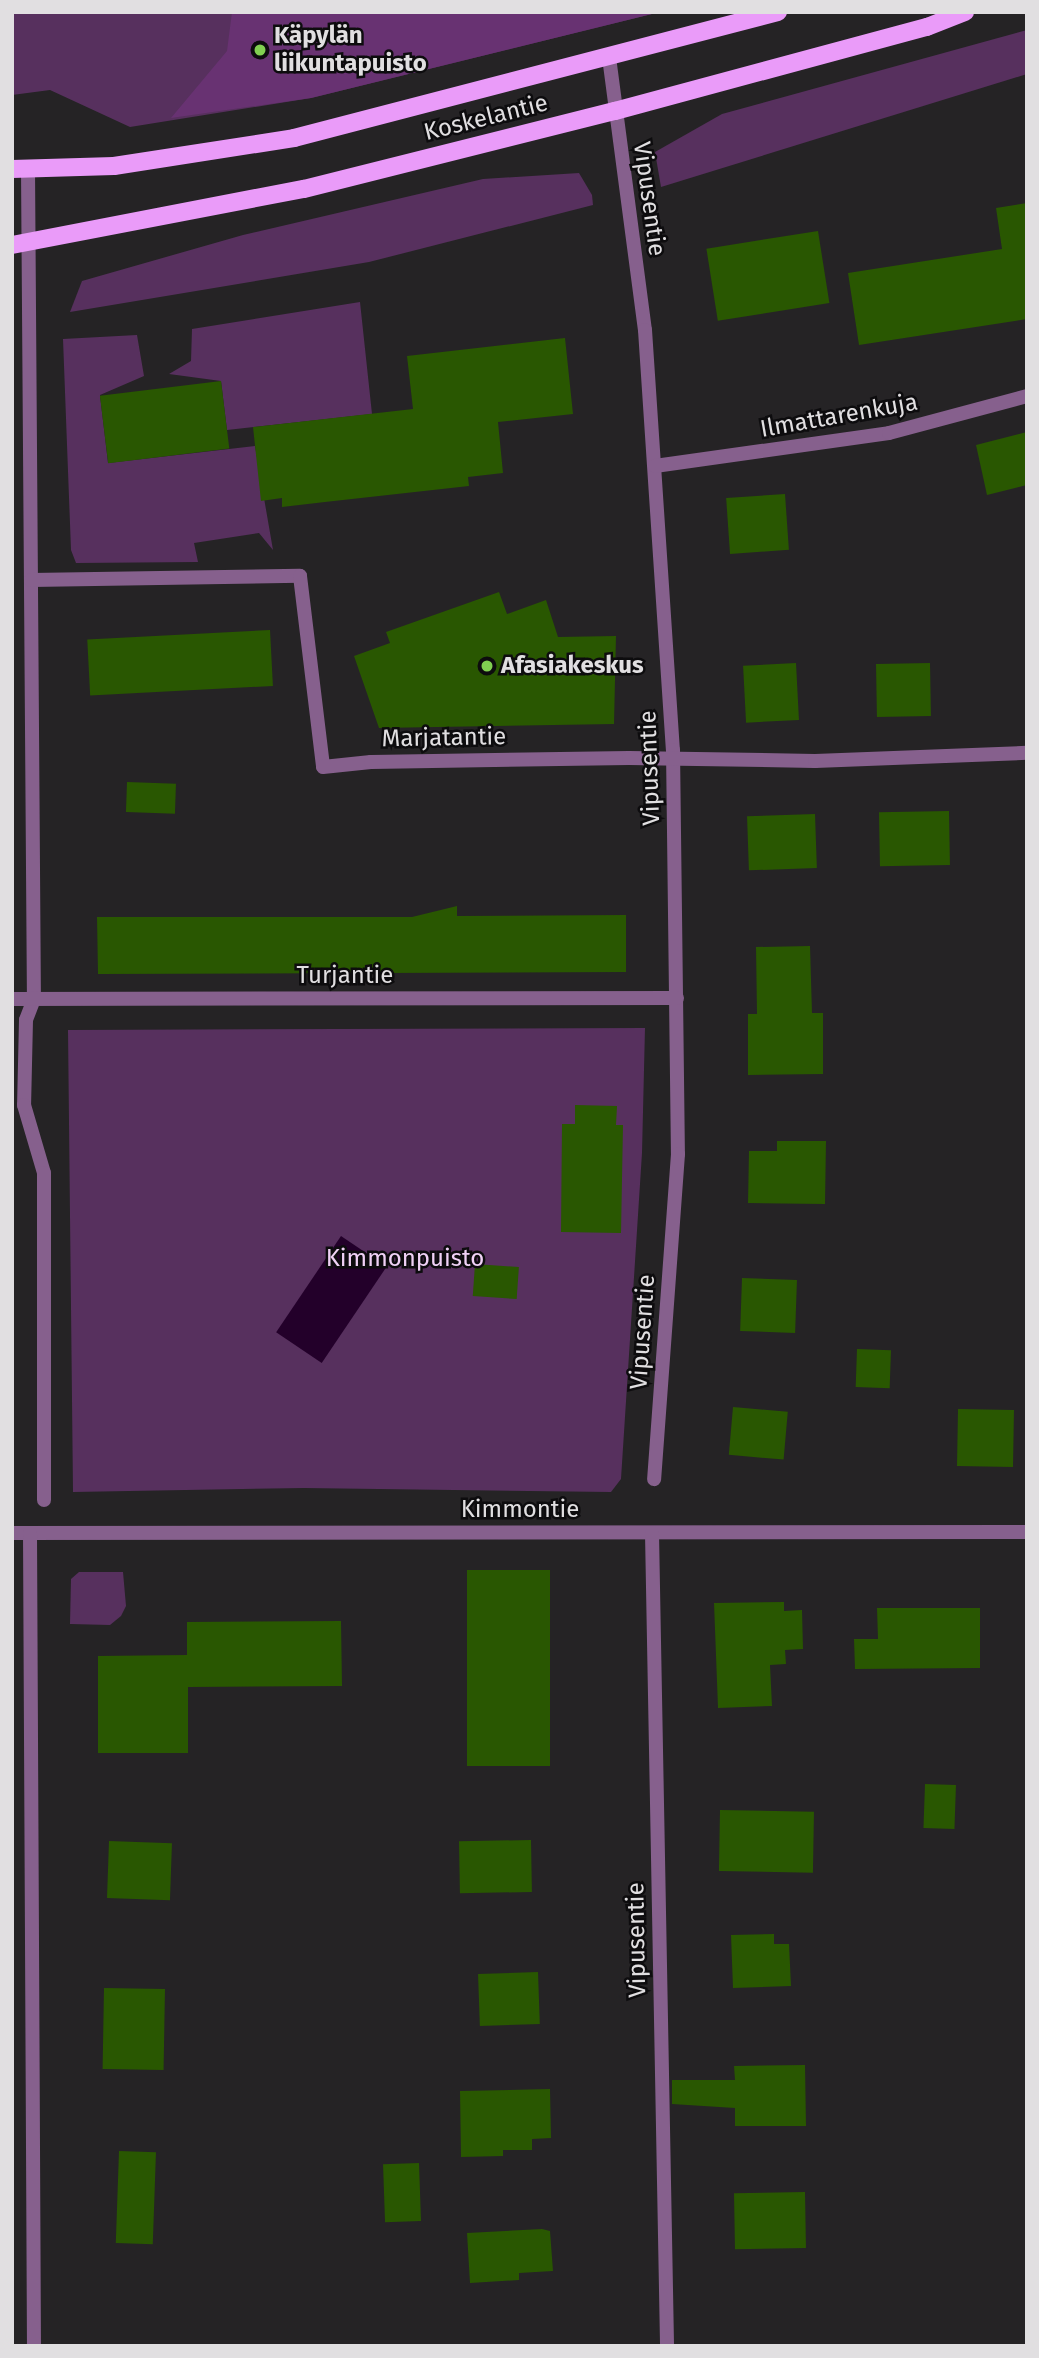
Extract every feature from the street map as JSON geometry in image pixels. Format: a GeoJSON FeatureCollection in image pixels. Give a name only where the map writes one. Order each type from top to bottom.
{"type":"FeatureCollection","features":[{"type":"Feature","properties":{"kind":"main road","name":"Koskelantie"},"geometry":{"type":"LineString","coordinates":[[20,169],[114,166],[294,138],[778,12]]}},
{"type":"Feature","properties":{"kind":"main road","name":"Koskelantie"},"geometry":{"type":"LineString","coordinates":[[19,244],[304,189],[615,111],[927,27],[965,12]]}},
{"type":"Feature","properties":{"kind":"street","name":"Vipusentie"},"geometry":{"type":"LineString","coordinates":[[609,57],[645,330],[673,762],[678,1154],[654,1479]]}},
{"type":"Feature","properties":{"kind":"street"},"geometry":{"type":"LineString","coordinates":[[20,169],[19,244],[31,580],[34,999],[26,1020],[24,1105],[44,1173],[44,1500]]}},
{"type":"Feature","properties":{"kind":"street","name":"Ilmattarenkuja"},"geometry":{"type":"LineString","coordinates":[[655,466],[889,433],[1027,396]]}},
{"type":"Feature","properties":{"kind":"street","name":"Marjatantie"},"geometry":{"type":"LineString","coordinates":[[31,580],[300,576],[323,767],[629,758],[673,762],[1027,753]]}},
{"type":"Feature","properties":{"kind":"street","name":"Turjantie"},"geometry":{"type":"LineString","coordinates":[[12,999],[677,998]]}},
{"type":"Feature","properties":{"kind":"street","name":"Kimmontie"},"geometry":{"type":"LineString","coordinates":[[12,1533],[1027,1532]]}},
{"type":"Feature","properties":{"kind":"street"},"geometry":{"type":"LineString","coordinates":[[30,1533],[34,2346]]}},
{"type":"Feature","properties":{"kind":"street","name":"Vipusentie"},"geometry":{"type":"LineString","coordinates":[[652,1533],[667,2346]]}},
{"type":"Feature","properties":{"kind":"green space","name":"Käpylän liikuntapuisto"},"geometry":{"type":"Polygon","coordinates":[[[12,12],[660,12],[311,98],[130,127],[50,90],[12,95],[12,12]]]}},
{"type":"Feature","properties":{"kind":"green space"},"geometry":{"type":"Polygon","coordinates":[[[1027,30],[1027,74],[661,187],[655,152],[722,114],[1027,30]]]}},
{"type":"Feature","properties":{"kind":"green space"},"geometry":{"type":"Polygon","coordinates":[[[579,173],[592,195],[593,205],[369,262],[70,312],[82,281],[243,235],[483,179],[579,173]]]}},
{"type":"Feature","properties":{"kind":"green space"},"geometry":{"type":"Polygon","coordinates":[[[360,302],[372,414],[227,430],[221,381],[169,374],[191,361],[192,329],[360,302]]]}},
{"type":"Feature","properties":{"kind":"green space"},"geometry":{"type":"Polygon","coordinates":[[[137,335],[144,376],[100,395],[108,463],[255,446],[273,550],[259,533],[194,543],[198,562],[76,563],[71,550],[63,339],[137,335]]]}},
{"type":"Feature","properties":{"kind":"green space","name":"Kimmonpuisto"},"geometry":{"type":"Polygon","coordinates":[[[645,1028],[642,1153],[621,1479],[611,1492],[304,1488],[73,1492],[68,1030],[645,1028]]]}},
{"type":"Feature","properties":{"kind":"green space"},"geometry":{"type":"Polygon","coordinates":[[[79,1572],[123,1572],[126,1606],[121,1616],[110,1625],[70,1624],[71,1579],[79,1572]]]}},
{"type":"Feature","properties":{"kind":"shaded area"},"geometry":{"type":"Polygon","coordinates":[[[232,12],[660,12],[311,98],[171,118],[227,51],[232,12]]]}},
{"type":"Feature","properties":{"kind":"shaded area"},"geometry":{"type":"Polygon","coordinates":[[[341,1236],[387,1267],[322,1363],[276,1332],[341,1236]]]}},
{"type":"Feature","properties":{"kind":"building"},"geometry":{"type":"Polygon","coordinates":[[[1027,203],[1027,319],[859,345],[848,273],[1002,249],[996,208],[1027,203]]]}},
{"type":"Feature","properties":{"kind":"building"},"geometry":{"type":"Polygon","coordinates":[[[818,231],[829,303],[718,321],[706,249],[818,231]]]}},
{"type":"Feature","properties":{"kind":"building"},"geometry":{"type":"Polygon","coordinates":[[[565,338],[573,414],[498,422],[503,473],[468,477],[469,486],[282,507],[282,498],[261,501],[253,427],[413,409],[407,356],[565,338]]]}},
{"type":"Feature","properties":{"kind":"building"},"geometry":{"type":"Polygon","coordinates":[[[221,381],[229,448],[108,463],[100,396],[221,381]]]}},
{"type":"Feature","properties":{"kind":"building"},"geometry":{"type":"Polygon","coordinates":[[[1027,432],[1027,485],[987,495],[976,445],[1027,432]]]}},
{"type":"Feature","properties":{"kind":"building"},"geometry":{"type":"Polygon","coordinates":[[[785,494],[789,550],[730,554],[726,498],[785,494]]]}},
{"type":"Feature","properties":{"kind":"building","name":"Afasiakeskus"},"geometry":{"type":"Polygon","coordinates":[[[499,592],[507,614],[546,600],[558,637],[616,636],[614,724],[379,728],[354,656],[390,643],[386,632],[499,592]]]}},
{"type":"Feature","properties":{"kind":"building"},"geometry":{"type":"Polygon","coordinates":[[[270,630],[273,686],[90,696],[87,640],[270,630]]]}},
{"type":"Feature","properties":{"kind":"building"},"geometry":{"type":"Polygon","coordinates":[[[796,663],[799,720],[746,723],[743,666],[796,663]]]}},
{"type":"Feature","properties":{"kind":"building"},"geometry":{"type":"Polygon","coordinates":[[[930,663],[931,716],[877,717],[876,664],[930,663]]]}},
{"type":"Feature","properties":{"kind":"building"},"geometry":{"type":"Polygon","coordinates":[[[127,782],[176,784],[175,814],[126,812],[127,782]]]}},
{"type":"Feature","properties":{"kind":"building"},"geometry":{"type":"Polygon","coordinates":[[[949,811],[950,865],[880,866],[879,812],[949,811]]]}},
{"type":"Feature","properties":{"kind":"building"},"geometry":{"type":"Polygon","coordinates":[[[815,814],[817,868],[749,870],[747,816],[815,814]]]}},
{"type":"Feature","properties":{"kind":"building"},"geometry":{"type":"Polygon","coordinates":[[[457,906],[457,916],[626,915],[626,972],[98,974],[97,917],[412,917],[457,906]]]}},
{"type":"Feature","properties":{"kind":"building"},"geometry":{"type":"Polygon","coordinates":[[[810,946],[812,1013],[823,1013],[823,1074],[748,1075],[748,1014],[757,1014],[756,947],[810,946]]]}},
{"type":"Feature","properties":{"kind":"building"},"geometry":{"type":"Polygon","coordinates":[[[575,1105],[617,1106],[616,1125],[623,1125],[621,1233],[561,1232],[562,1124],[575,1124],[575,1105]]]}},
{"type":"Feature","properties":{"kind":"building"},"geometry":{"type":"Polygon","coordinates":[[[777,1141],[826,1141],[825,1204],[748,1203],[749,1151],[777,1151],[777,1141]]]}},
{"type":"Feature","properties":{"kind":"building"},"geometry":{"type":"Polygon","coordinates":[[[475,1264],[519,1267],[517,1299],[473,1296],[475,1264]]]}},
{"type":"Feature","properties":{"kind":"building"},"geometry":{"type":"Polygon","coordinates":[[[742,1278],[797,1280],[795,1333],[740,1331],[742,1278]]]}},
{"type":"Feature","properties":{"kind":"building"},"geometry":{"type":"Polygon","coordinates":[[[857,1349],[891,1350],[890,1388],[856,1387],[857,1349]]]}},
{"type":"Feature","properties":{"kind":"building"},"geometry":{"type":"Polygon","coordinates":[[[733,1407],[788,1412],[784,1460],[729,1455],[733,1407]]]}},
{"type":"Feature","properties":{"kind":"building"},"geometry":{"type":"Polygon","coordinates":[[[958,1409],[1014,1410],[1013,1467],[957,1466],[958,1409]]]}},
{"type":"Feature","properties":{"kind":"building"},"geometry":{"type":"Polygon","coordinates":[[[467,1570],[550,1570],[550,1766],[467,1766],[467,1570]]]}},
{"type":"Feature","properties":{"kind":"building"},"geometry":{"type":"Polygon","coordinates":[[[784,1602],[784,1611],[802,1610],[803,1649],[785,1650],[786,1664],[770,1665],[772,1706],[718,1708],[714,1603],[784,1602]]]}},
{"type":"Feature","properties":{"kind":"building"},"geometry":{"type":"Polygon","coordinates":[[[877,1608],[980,1608],[980,1668],[855,1669],[854,1639],[878,1639],[877,1608]]]}},
{"type":"Feature","properties":{"kind":"building"},"geometry":{"type":"Polygon","coordinates":[[[341,1621],[342,1686],[188,1687],[188,1753],[98,1753],[98,1656],[187,1655],[187,1622],[341,1621]]]}},
{"type":"Feature","properties":{"kind":"building"},"geometry":{"type":"Polygon","coordinates":[[[925,1784],[956,1785],[954,1829],[923,1828],[925,1784]]]}},
{"type":"Feature","properties":{"kind":"building"},"geometry":{"type":"Polygon","coordinates":[[[720,1810],[814,1812],[813,1873],[719,1871],[720,1810]]]}},
{"type":"Feature","properties":{"kind":"building"},"geometry":{"type":"Polygon","coordinates":[[[531,1840],[532,1892],[460,1893],[459,1841],[531,1840]]]}},
{"type":"Feature","properties":{"kind":"building"},"geometry":{"type":"Polygon","coordinates":[[[109,1841],[172,1843],[170,1900],[107,1898],[109,1841]]]}},
{"type":"Feature","properties":{"kind":"building"},"geometry":{"type":"Polygon","coordinates":[[[774,1934],[774,1944],[789,1944],[791,1986],[733,1988],[731,1935],[774,1934]]]}},
{"type":"Feature","properties":{"kind":"building"},"geometry":{"type":"Polygon","coordinates":[[[538,1972],[540,2024],[480,2026],[478,1974],[538,1972]]]}},
{"type":"Feature","properties":{"kind":"building"},"geometry":{"type":"Polygon","coordinates":[[[104,1988],[165,1989],[164,2070],[103,2069],[104,1988]]]}},
{"type":"Feature","properties":{"kind":"building"},"geometry":{"type":"Polygon","coordinates":[[[805,2065],[806,2126],[735,2126],[735,2108],[672,2104],[672,2080],[735,2080],[734,2066],[805,2065]]]}},
{"type":"Feature","properties":{"kind":"building"},"geometry":{"type":"Polygon","coordinates":[[[550,2089],[551,2138],[532,2139],[532,2150],[503,2150],[503,2156],[461,2157],[460,2091],[550,2089]]]}},
{"type":"Feature","properties":{"kind":"building"},"geometry":{"type":"Polygon","coordinates":[[[119,2151],[156,2152],[153,2244],[116,2243],[119,2151]]]}},
{"type":"Feature","properties":{"kind":"building"},"geometry":{"type":"Polygon","coordinates":[[[419,2163],[421,2221],[385,2222],[383,2164],[419,2163]]]}},
{"type":"Feature","properties":{"kind":"building"},"geometry":{"type":"Polygon","coordinates":[[[805,2192],[806,2248],[735,2249],[734,2193],[805,2192]]]}},
{"type":"Feature","properties":{"kind":"building"},"geometry":{"type":"Polygon","coordinates":[[[542,2229],[550,2231],[553,2271],[519,2273],[519,2280],[470,2283],[467,2233],[542,2229]]]}},
{"type":"Feature","properties":{"kind":"place","name":"Käpylän liikuntapuisto"},"geometry":{"type":"Point","coordinates":[260,50]}},
{"type":"Feature","properties":{"kind":"place","name":"Afasiakeskus"},"geometry":{"type":"Point","coordinates":[487,666]}}]}
